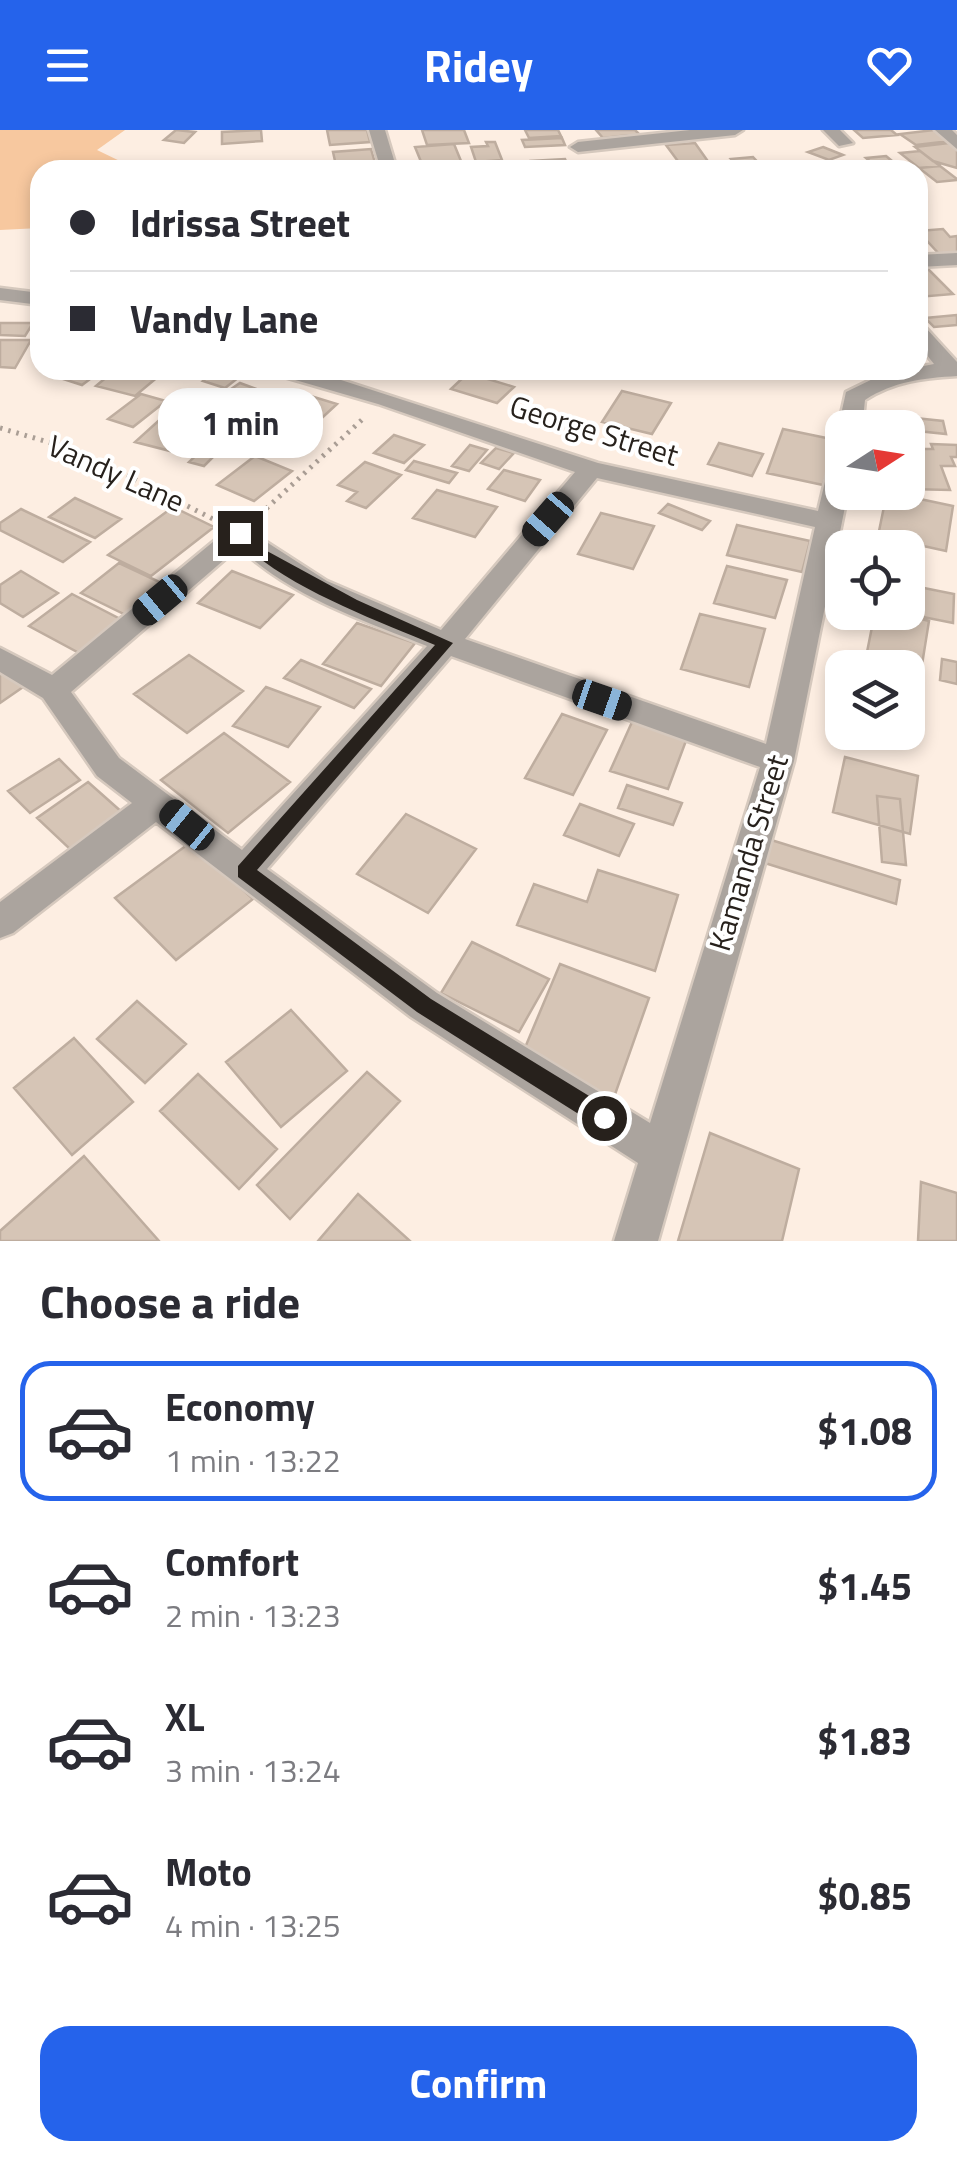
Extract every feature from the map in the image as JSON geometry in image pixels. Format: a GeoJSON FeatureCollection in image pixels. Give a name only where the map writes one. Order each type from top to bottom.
{"type":"FeatureCollection","features":[{"type":"Feature","properties":{"kind":"street"},"geometry":{"type":"LineString","coordinates":[[376,130],[386,160]]}},
{"type":"Feature","properties":{"kind":"street"},"geometry":{"type":"LineString","coordinates":[[578,146],[735,130]]}},
{"type":"Feature","properties":{"kind":"street"},"geometry":{"type":"LineString","coordinates":[[831,130],[845,143]]}},
{"type":"Feature","properties":{"kind":"street"},"geometry":{"type":"LineString","coordinates":[[943,130],[957,144]]}},
{"type":"Feature","properties":{"kind":"street"},"geometry":{"type":"LineString","coordinates":[[928,260],[957,259]]}},
{"type":"Feature","properties":{"kind":"street"},"geometry":{"type":"LineString","coordinates":[[0,294],[30,298]]}},
{"type":"Feature","properties":{"kind":"street"},"geometry":{"type":"LineString","coordinates":[[928,342],[954,370]]}},
{"type":"Feature","properties":{"kind":"street"},"geometry":{"type":"LineString","coordinates":[[928,372],[954,370]]}},
{"type":"Feature","properties":{"kind":"street","name":"George Street"},"geometry":{"type":"LineString","coordinates":[[320,380],[591,469],[830,522]]}},
{"type":"Feature","properties":{"kind":"street"},"geometry":{"type":"LineString","coordinates":[[852,410],[854,397],[878,380]]}},
{"type":"Feature","properties":{"kind":"street"},"geometry":{"type":"LineString","coordinates":[[244,871],[446,643],[591,469]]}},
{"type":"Feature","properties":{"kind":"street","name":"Kamanda Street"},"geometry":{"type":"LineString","coordinates":[[636,1241],[778,761],[832,510]]}},
{"type":"Feature","properties":{"kind":"street"},"geometry":{"type":"LineString","coordinates":[[54,690],[240,533],[262,554],[352,604],[446,643],[778,761]]}},
{"type":"Feature","properties":{"kind":"street"},"geometry":{"type":"LineString","coordinates":[[0,658],[54,690],[108,767],[244,871],[424,1005],[664,1156]]}},
{"type":"Feature","properties":{"kind":"street"},"geometry":{"type":"LineString","coordinates":[[0,922],[158,802]]}},
{"type":"Feature","properties":{"kind":"path"},"geometry":{"type":"LineString","coordinates":[[240,533],[386,399]]}},
{"type":"Feature","properties":{"kind":"path","name":"Vandy Lane"},"geometry":{"type":"LineString","coordinates":[[0,428],[80,451],[240,533]]}},
{"type":"Feature","properties":{"kind":"shaded area"},"geometry":{"type":"Polygon","coordinates":[[[0,130],[125,130],[97,150],[118,160],[30,160],[30,228],[0,230],[0,130]]]}},
{"type":"Feature","properties":{"kind":"building"},"geometry":{"type":"Polygon","coordinates":[[[176,130],[195,132],[184,143],[164,140],[176,130]]]}},
{"type":"Feature","properties":{"kind":"building"},"geometry":{"type":"Polygon","coordinates":[[[261,130],[262,141],[222,144],[222,132],[261,130]]]}},
{"type":"Feature","properties":{"kind":"building"},"geometry":{"type":"Polygon","coordinates":[[[327,130],[367,130],[370,142],[330,145],[327,130]]]}},
{"type":"Feature","properties":{"kind":"building"},"geometry":{"type":"Polygon","coordinates":[[[422,130],[464,130],[469,143],[427,145],[422,130]]]}},
{"type":"Feature","properties":{"kind":"building"},"geometry":{"type":"Polygon","coordinates":[[[525,130],[558,130],[561,136],[529,138],[525,130]]]}},
{"type":"Feature","properties":{"kind":"building"},"geometry":{"type":"Polygon","coordinates":[[[596,130],[635,130],[639,134],[603,138],[596,130]]]}},
{"type":"Feature","properties":{"kind":"building"},"geometry":{"type":"Polygon","coordinates":[[[854,130],[891,130],[897,135],[863,138],[854,130]]]}},
{"type":"Feature","properties":{"kind":"building"},"geometry":{"type":"Polygon","coordinates":[[[934,130],[950,141],[916,145],[900,134],[934,130]]]}},
{"type":"Feature","properties":{"kind":"building"},"geometry":{"type":"Polygon","coordinates":[[[562,138],[565,145],[525,147],[522,140],[562,138]]]}},
{"type":"Feature","properties":{"kind":"building"},"geometry":{"type":"Polygon","coordinates":[[[486,142],[495,142],[502,160],[475,160],[471,147],[488,146],[486,142]]]}},
{"type":"Feature","properties":{"kind":"building"},"geometry":{"type":"Polygon","coordinates":[[[695,143],[707,160],[677,160],[666,145],[695,143]]]}},
{"type":"Feature","properties":{"kind":"building"},"geometry":{"type":"Polygon","coordinates":[[[949,143],[957,149],[957,168],[933,161],[915,147],[949,143]]]}},
{"type":"Feature","properties":{"kind":"building"},"geometry":{"type":"Polygon","coordinates":[[[454,144],[461,160],[420,160],[415,147],[454,144]]]}},
{"type":"Feature","properties":{"kind":"building"},"geometry":{"type":"Polygon","coordinates":[[[823,147],[843,155],[829,160],[808,152],[823,147]]]}},
{"type":"Feature","properties":{"kind":"building"},"geometry":{"type":"Polygon","coordinates":[[[371,149],[374,160],[335,160],[333,152],[371,149]]]}},
{"type":"Feature","properties":{"kind":"building"},"geometry":{"type":"Polygon","coordinates":[[[920,151],[940,166],[928,167],[928,160],[909,160],[900,153],[920,151]]]}},
{"type":"Feature","properties":{"kind":"building"},"geometry":{"type":"Polygon","coordinates":[[[886,156],[891,160],[868,160],[866,158],[886,156]]]}},
{"type":"Feature","properties":{"kind":"building"},"geometry":{"type":"Polygon","coordinates":[[[940,166],[957,180],[937,182],[928,175],[928,167],[940,166]]]}},
{"type":"Feature","properties":{"kind":"building"},"geometry":{"type":"Polygon","coordinates":[[[943,229],[950,237],[957,236],[957,255],[941,256],[928,242],[928,230],[943,229]]]}},
{"type":"Feature","properties":{"kind":"building"},"geometry":{"type":"Polygon","coordinates":[[[928,269],[953,294],[928,296],[928,269]]]}},
{"type":"Feature","properties":{"kind":"building"},"geometry":{"type":"Polygon","coordinates":[[[957,315],[957,325],[934,327],[928,318],[957,315]]]}},
{"type":"Feature","properties":{"kind":"building"},"geometry":{"type":"Polygon","coordinates":[[[0,323],[30,323],[25,336],[0,335],[0,323]]]}},
{"type":"Feature","properties":{"kind":"building"},"geometry":{"type":"Polygon","coordinates":[[[0,340],[30,340],[15,368],[0,367],[0,340]]]}},
{"type":"Feature","properties":{"kind":"building"},"geometry":{"type":"Polygon","coordinates":[[[103,380],[154,380],[135,396],[96,386],[103,380]]]}},
{"type":"Feature","properties":{"kind":"building"},"geometry":{"type":"Polygon","coordinates":[[[204,380],[235,380],[225,388],[204,380]]]}},
{"type":"Feature","properties":{"kind":"building"},"geometry":{"type":"Polygon","coordinates":[[[461,380],[491,380],[514,387],[497,403],[451,389],[461,380]]]}},
{"type":"Feature","properties":{"kind":"building"},"geometry":{"type":"Polygon","coordinates":[[[240,383],[270,394],[248,410],[218,398],[240,383]]]}},
{"type":"Feature","properties":{"kind":"building"},"geometry":{"type":"Polygon","coordinates":[[[291,390],[337,404],[312,427],[265,412],[291,390]]]}},
{"type":"Feature","properties":{"kind":"building"},"geometry":{"type":"Polygon","coordinates":[[[622,391],[671,403],[652,434],[602,422],[622,391]]]}},
{"type":"Feature","properties":{"kind":"building"},"geometry":{"type":"Polygon","coordinates":[[[141,394],[166,401],[133,427],[108,419],[141,394]]]}},
{"type":"Feature","properties":{"kind":"building"},"geometry":{"type":"Polygon","coordinates":[[[165,415],[210,427],[182,454],[135,442],[165,415]]]}},
{"type":"Feature","properties":{"kind":"building"},"geometry":{"type":"Polygon","coordinates":[[[925,419],[943,421],[946,434],[925,432],[925,419]]]}},
{"type":"Feature","properties":{"kind":"building"},"geometry":{"type":"Polygon","coordinates":[[[783,429],[825,438],[823,485],[767,473],[783,429]]]}},
{"type":"Feature","properties":{"kind":"building"},"geometry":{"type":"Polygon","coordinates":[[[394,435],[424,445],[404,463],[374,453],[394,435]]]}},
{"type":"Feature","properties":{"kind":"building"},"geometry":{"type":"Polygon","coordinates":[[[213,439],[227,443],[204,466],[189,462],[213,439]]]}},
{"type":"Feature","properties":{"kind":"building"},"geometry":{"type":"Polygon","coordinates":[[[719,443],[763,454],[752,476],[708,464],[719,443]]]}},
{"type":"Feature","properties":{"kind":"building"},"geometry":{"type":"Polygon","coordinates":[[[931,444],[957,445],[957,457],[951,457],[955,466],[941,466],[950,490],[925,489],[925,449],[933,449],[931,444]]]}},
{"type":"Feature","properties":{"kind":"building"},"geometry":{"type":"Polygon","coordinates":[[[470,445],[487,450],[469,471],[452,466],[470,445]]]}},
{"type":"Feature","properties":{"kind":"building"},"geometry":{"type":"Polygon","coordinates":[[[496,448],[514,453],[499,469],[481,463],[496,448]]]}},
{"type":"Feature","properties":{"kind":"building"},"geometry":{"type":"Polygon","coordinates":[[[255,456],[292,471],[254,501],[217,485],[255,456]]]}},
{"type":"Feature","properties":{"kind":"building"},"geometry":{"type":"Polygon","coordinates":[[[414,461],[457,473],[449,483],[406,470],[414,461]]]}},
{"type":"Feature","properties":{"kind":"building"},"geometry":{"type":"Polygon","coordinates":[[[365,462],[401,475],[366,508],[347,501],[357,492],[338,485],[365,462]]]}},
{"type":"Feature","properties":{"kind":"building"},"geometry":{"type":"Polygon","coordinates":[[[504,470],[540,480],[525,501],[488,489],[504,470]]]}},
{"type":"Feature","properties":{"kind":"building"},"geometry":{"type":"Polygon","coordinates":[[[437,490],[497,507],[475,537],[413,518],[437,490]]]}},
{"type":"Feature","properties":{"kind":"building"},"geometry":{"type":"Polygon","coordinates":[[[75,498],[121,519],[95,538],[49,517],[75,498]]]}},
{"type":"Feature","properties":{"kind":"building"},"geometry":{"type":"Polygon","coordinates":[[[925,500],[953,506],[946,551],[925,546],[925,530],[879,530],[883,510],[925,510],[925,500]]]}},
{"type":"Feature","properties":{"kind":"building"},"geometry":{"type":"Polygon","coordinates":[[[668,504],[710,521],[702,530],[659,513],[668,504]]]}},
{"type":"Feature","properties":{"kind":"building"},"geometry":{"type":"Polygon","coordinates":[[[173,507],[214,527],[151,576],[108,555],[173,507]]]}},
{"type":"Feature","properties":{"kind":"building"},"geometry":{"type":"Polygon","coordinates":[[[21,509],[90,542],[63,562],[0,530],[0,523],[21,509]]]}},
{"type":"Feature","properties":{"kind":"building"},"geometry":{"type":"Polygon","coordinates":[[[601,513],[654,526],[633,569],[578,554],[601,513]]]}},
{"type":"Feature","properties":{"kind":"building"},"geometry":{"type":"Polygon","coordinates":[[[737,525],[810,541],[802,572],[727,555],[737,525]]]}},
{"type":"Feature","properties":{"kind":"building"},"geometry":{"type":"Polygon","coordinates":[[[119,563],[168,586],[130,617],[81,593],[119,563]]]}},
{"type":"Feature","properties":{"kind":"building"},"geometry":{"type":"Polygon","coordinates":[[[727,566],[787,580],[775,618],[714,603],[727,566]]]}},
{"type":"Feature","properties":{"kind":"building"},"geometry":{"type":"Polygon","coordinates":[[[21,571],[58,593],[23,617],[0,603],[0,585],[21,571]]]}},
{"type":"Feature","properties":{"kind":"building"},"geometry":{"type":"Polygon","coordinates":[[[232,571],[293,595],[260,628],[198,603],[232,571]]]}},
{"type":"Feature","properties":{"kind":"building"},"geometry":{"type":"Polygon","coordinates":[[[925,588],[954,594],[953,623],[925,617],[925,588]]]}},
{"type":"Feature","properties":{"kind":"building"},"geometry":{"type":"Polygon","coordinates":[[[72,594],[124,621],[81,654],[29,626],[72,594]]]}},
{"type":"Feature","properties":{"kind":"building"},"geometry":{"type":"Polygon","coordinates":[[[700,614],[765,629],[749,687],[681,669],[700,614]]]}},
{"type":"Feature","properties":{"kind":"building"},"geometry":{"type":"Polygon","coordinates":[[[925,620],[929,621],[924,650],[867,650],[871,630],[925,630],[925,620]]]}},
{"type":"Feature","properties":{"kind":"building"},"geometry":{"type":"Polygon","coordinates":[[[357,623],[415,643],[381,686],[323,664],[357,623]]]}},
{"type":"Feature","properties":{"kind":"building"},"geometry":{"type":"Polygon","coordinates":[[[189,655],[243,691],[187,733],[134,694],[189,655]]]}},
{"type":"Feature","properties":{"kind":"building"},"geometry":{"type":"Polygon","coordinates":[[[942,659],[957,662],[957,684],[940,680],[942,659]]]}},
{"type":"Feature","properties":{"kind":"building"},"geometry":{"type":"Polygon","coordinates":[[[301,660],[371,689],[354,708],[284,678],[301,660]]]}},
{"type":"Feature","properties":{"kind":"building"},"geometry":{"type":"Polygon","coordinates":[[[0,668],[26,685],[0,703],[0,668]]]}},
{"type":"Feature","properties":{"kind":"building"},"geometry":{"type":"Polygon","coordinates":[[[266,687],[320,707],[288,747],[233,726],[266,687]]]}},
{"type":"Feature","properties":{"kind":"building"},"geometry":{"type":"Polygon","coordinates":[[[562,714],[607,730],[573,795],[525,778],[562,714]]]}},
{"type":"Feature","properties":{"kind":"building"},"geometry":{"type":"Polygon","coordinates":[[[632,722],[687,738],[668,789],[610,771],[632,722]]]}},
{"type":"Feature","properties":{"kind":"building"},"geometry":{"type":"Polygon","coordinates":[[[224,733],[290,782],[228,833],[161,780],[224,733]]]}},
{"type":"Feature","properties":{"kind":"building"},"geometry":{"type":"Polygon","coordinates":[[[845,757],[918,776],[910,834],[833,812],[845,757]]]}},
{"type":"Feature","properties":{"kind":"building"},"geometry":{"type":"Polygon","coordinates":[[[59,759],[80,780],[30,813],[8,791],[59,759]]]}},
{"type":"Feature","properties":{"kind":"building"},"geometry":{"type":"Polygon","coordinates":[[[88,782],[124,814],[72,851],[37,818],[88,782]]]}},
{"type":"Feature","properties":{"kind":"building"},"geometry":{"type":"Polygon","coordinates":[[[627,785],[682,803],[673,825],[618,808],[627,785]]]}},
{"type":"Feature","properties":{"kind":"building"},"geometry":{"type":"Polygon","coordinates":[[[877,796],[900,799],[906,865],[882,862],[877,796]]]}},
{"type":"Feature","properties":{"kind":"building"},"geometry":{"type":"Polygon","coordinates":[[[580,804],[634,824],[619,856],[564,835],[580,804]]]}},
{"type":"Feature","properties":{"kind":"building"},"geometry":{"type":"Polygon","coordinates":[[[406,814],[476,849],[428,913],[357,874],[406,814]]]}},
{"type":"Feature","properties":{"kind":"building"},"geometry":{"type":"Polygon","coordinates":[[[755,835],[900,880],[896,904],[749,858],[755,835]]]}},
{"type":"Feature","properties":{"kind":"building"},"geometry":{"type":"Polygon","coordinates":[[[191,842],[253,899],[176,960],[115,898],[191,842]]]}},
{"type":"Feature","properties":{"kind":"building"},"geometry":{"type":"Polygon","coordinates":[[[598,870],[678,895],[655,971],[517,925],[534,884],[587,902],[598,870]]]}},
{"type":"Feature","properties":{"kind":"building"},"geometry":{"type":"Polygon","coordinates":[[[472,942],[549,979],[519,1032],[441,993],[472,942]]]}},
{"type":"Feature","properties":{"kind":"building"},"geometry":{"type":"Polygon","coordinates":[[[560,964],[649,998],[613,1100],[519,1062],[560,964]]]}},
{"type":"Feature","properties":{"kind":"building"},"geometry":{"type":"Polygon","coordinates":[[[137,1001],[186,1044],[145,1083],[97,1039],[137,1001]]]}},
{"type":"Feature","properties":{"kind":"building"},"geometry":{"type":"Polygon","coordinates":[[[291,1010],[347,1071],[281,1127],[226,1062],[291,1010]]]}},
{"type":"Feature","properties":{"kind":"building"},"geometry":{"type":"Polygon","coordinates":[[[74,1038],[133,1102],[72,1155],[14,1088],[74,1038]]]}},
{"type":"Feature","properties":{"kind":"building"},"geometry":{"type":"Polygon","coordinates":[[[367,1072],[400,1101],[290,1219],[257,1185],[367,1072]]]}},
{"type":"Feature","properties":{"kind":"building"},"geometry":{"type":"Polygon","coordinates":[[[198,1074],[277,1149],[239,1189],[160,1111],[198,1074]]]}},
{"type":"Feature","properties":{"kind":"building"},"geometry":{"type":"Polygon","coordinates":[[[710,1133],[799,1169],[782,1241],[678,1241],[710,1133]]]}},
{"type":"Feature","properties":{"kind":"building"},"geometry":{"type":"Polygon","coordinates":[[[84,1156],[159,1241],[0,1241],[0,1231],[84,1156]]]}},
{"type":"Feature","properties":{"kind":"building"},"geometry":{"type":"Polygon","coordinates":[[[921,1182],[957,1193],[957,1241],[918,1241],[921,1182]]]}},
{"type":"Feature","properties":{"kind":"building"},"geometry":{"type":"Polygon","coordinates":[[[358,1194],[410,1241],[318,1241],[358,1194]]]}},
{"type":"Feature","properties":{"kind":"route"},"geometry":{"type":"LineString","coordinates":[[240,533],[262,554],[352,604],[446,643],[244,871],[424,1005],[604,1118]]}}]}
